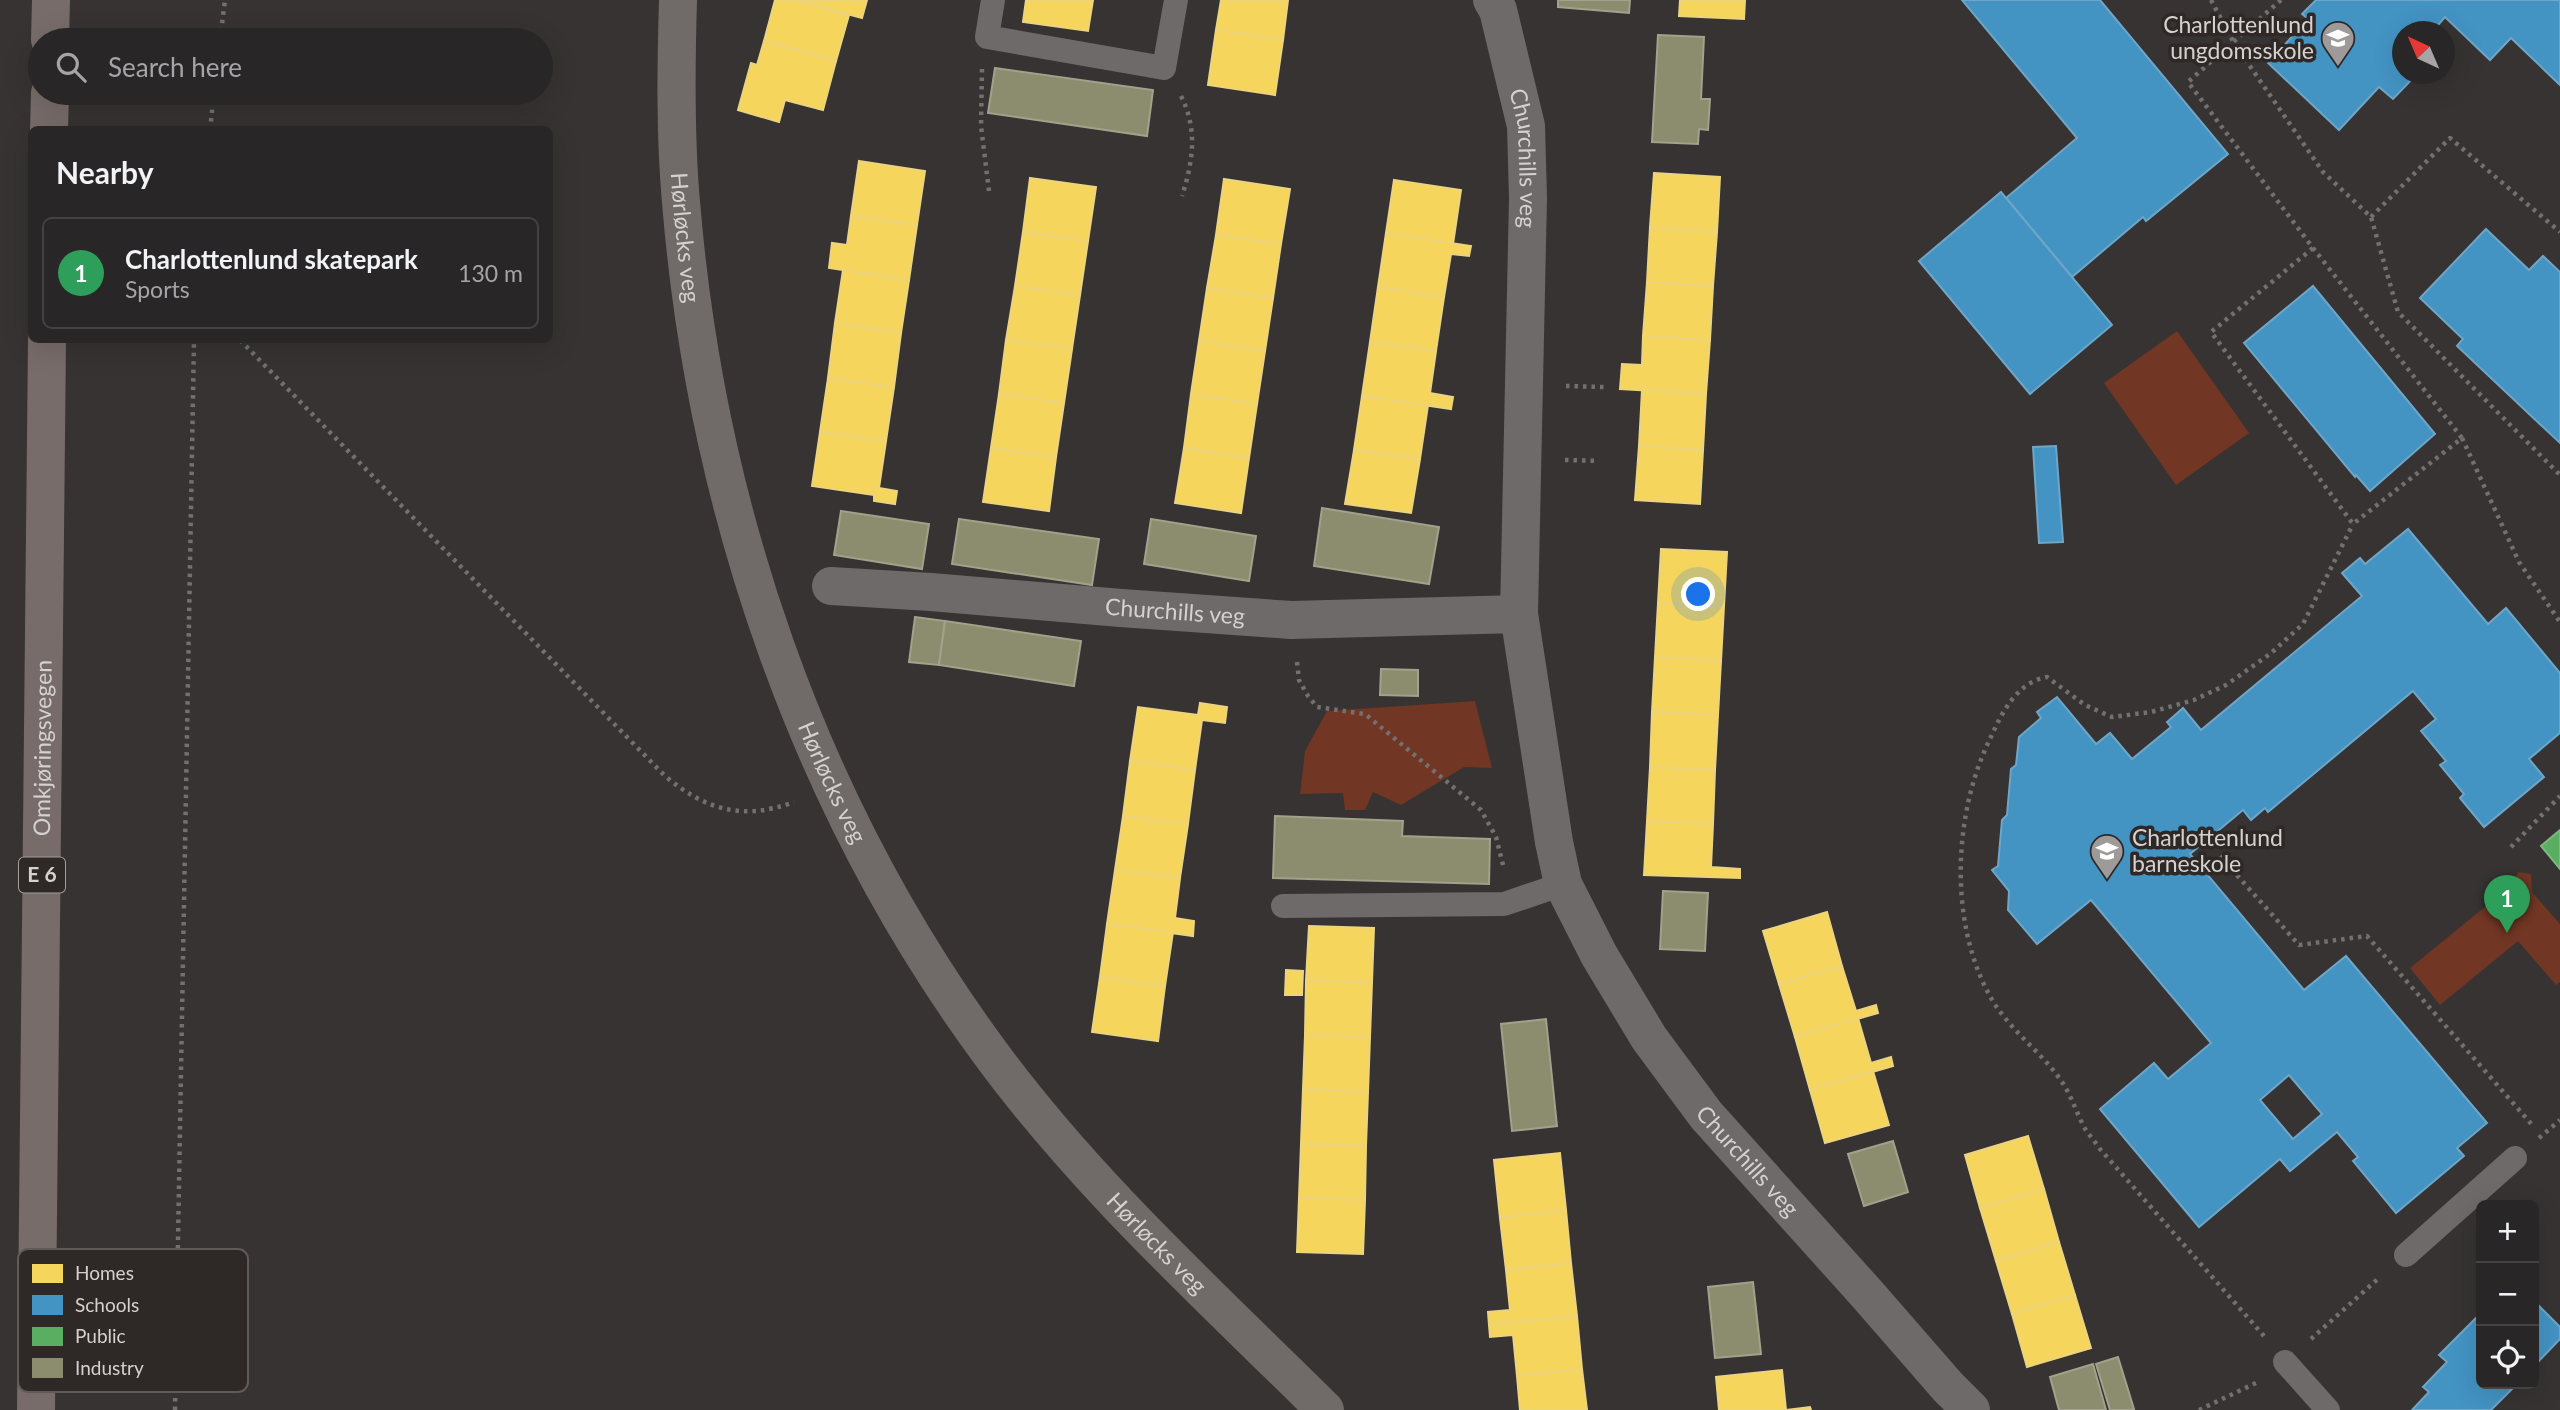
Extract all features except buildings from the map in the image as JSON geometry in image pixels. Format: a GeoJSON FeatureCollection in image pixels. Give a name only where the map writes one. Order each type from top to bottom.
{"type":"FeatureCollection","features":[{"type":"Feature","properties":{"kind":"highway"},"geometry":{"type":"LineString","coordinates":[[50,28],[51,0]]}},
{"type":"Feature","properties":{"kind":"highway"},"geometry":{"type":"LineString","coordinates":[[49,126],[50,105]]}},
{"type":"Feature","properties":{"kind":"highway","name":"Omkjøringsvegen"},"geometry":{"type":"LineString","coordinates":[[38,1249],[47,343]]}},
{"type":"Feature","properties":{"kind":"highway","name":"Omkjøringsvegen"},"geometry":{"type":"LineString","coordinates":[[36,1392],[36,1410]]}},
{"type":"Feature","properties":{"kind":"street","name":"Hørløcks veg"},"geometry":{"type":"LineString","coordinates":[[678,0],[680,199],[693,317],[711,418],[756,593],[781,664],[831,786],[906,927],[945,989],[1013,1082],[1052,1131],[1119,1204],[1325,1410]]}},
{"type":"Feature","properties":{"kind":"street","name":"Churchills veg"},"geometry":{"type":"LineString","coordinates":[[1492,0],[1498,10],[1525,126],[1528,212],[1519,614],[1553,842],[1563,884],[1600,955],[1649,1038],[1706,1115],[1758,1175],[1792,1208],[1948,1388],[1971,1410]]}},
{"type":"Feature","properties":{"kind":"street","name":"Churchills veg"},"geometry":{"type":"LineString","coordinates":[[831,586],[1292,620],[1519,614]]}},
{"type":"Feature","properties":{"kind":"lane"},"geometry":{"type":"LineString","coordinates":[[993,0],[988,37],[1164,68],[1176,0]]}},
{"type":"Feature","properties":{"kind":"lane"},"geometry":{"type":"LineString","coordinates":[[1283,906],[1504,904],[1563,884]]}},
{"type":"Feature","properties":{"kind":"lane"},"geometry":{"type":"LineString","coordinates":[[2406,1255],[2515,1158]]}},
{"type":"Feature","properties":{"kind":"lane"},"geometry":{"type":"LineString","coordinates":[[2286,1362],[2328,1410]]}},
{"type":"Feature","properties":{"kind":"path"},"geometry":{"type":"LineString","coordinates":[[222,28],[225,0]]}},
{"type":"Feature","properties":{"kind":"path"},"geometry":{"type":"LineString","coordinates":[[2211,0],[2234,43],[2323,172],[2371,217],[2398,312],[2560,475]]}},
{"type":"Feature","properties":{"kind":"path"},"geometry":{"type":"LineString","coordinates":[[2281,0],[2188,82],[2313,248],[2462,438],[2519,562],[2560,622]]}},
{"type":"Feature","properties":{"kind":"path"},"geometry":{"type":"LineString","coordinates":[[988,37],[982,72],[982,126],[989,191]]}},
{"type":"Feature","properties":{"kind":"path"},"geometry":{"type":"LineString","coordinates":[[1164,68],[1183,99],[1192,124],[1192,165],[1182,197]]}},
{"type":"Feature","properties":{"kind":"path"},"geometry":{"type":"LineString","coordinates":[[210,126],[213,105]]}},
{"type":"Feature","properties":{"kind":"path"},"geometry":{"type":"LineString","coordinates":[[2371,217],[2449,138],[2560,232]]}},
{"type":"Feature","properties":{"kind":"path"},"geometry":{"type":"LineString","coordinates":[[2313,248],[2211,332],[2353,524]]}},
{"type":"Feature","properties":{"kind":"path"},"geometry":{"type":"LineString","coordinates":[[178,1249],[194,343]]}},
{"type":"Feature","properties":{"kind":"path"},"geometry":{"type":"LineString","coordinates":[[243,343],[665,776],[688,795],[733,812],[788,804],[805,798]]}},
{"type":"Feature","properties":{"kind":"path"},"geometry":{"type":"LineString","coordinates":[[2286,1362],[2100,1149],[2082,1124],[2071,1097],[2057,1075],[2012,1028],[1994,1003],[1977,972],[1967,939],[1962,897],[1961,849],[1970,798],[1984,752],[2002,713],[2018,692],[2035,680],[2047,677],[2085,705],[2112,717],[2151,712],[2194,700],[2226,685],[2270,654],[2303,624],[2353,524],[2462,438]]}},
{"type":"Feature","properties":{"kind":"path"},"geometry":{"type":"LineString","coordinates":[[1292,620],[1299,680],[1308,696],[1317,707],[1365,715],[1481,810],[1496,837],[1511,901]]}},
{"type":"Feature","properties":{"kind":"path"},"geometry":{"type":"LineString","coordinates":[[2511,847],[2560,796]]}},
{"type":"Feature","properties":{"kind":"path"},"geometry":{"type":"LineString","coordinates":[[2220,856],[2299,945],[2367,936],[2542,1136]]}},
{"type":"Feature","properties":{"kind":"path"},"geometry":{"type":"LineString","coordinates":[[175,1392],[175,1410]]}},
{"type":"Feature","properties":{"kind":"shaded area"},"geometry":{"type":"Polygon","coordinates":[[[2177,331],[2249,433],[2176,485],[2104,383],[2177,331]]]}},
{"type":"Feature","properties":{"kind":"shaded area"},"geometry":{"type":"Polygon","coordinates":[[[1475,701],[1492,768],[1464,767],[1401,805],[1373,792],[1365,810],[1345,810],[1343,793],[1300,794],[1305,751],[1327,711],[1475,701]]]}},
{"type":"Feature","properties":{"kind":"shaded area"},"geometry":{"type":"Polygon","coordinates":[[[2518,872],[2531,874],[2532,892],[2560,924],[2560,982],[2556,985],[2518,941],[2440,1005],[2410,968],[2513,884],[2518,872]]]}},
{"type":"Feature","properties":{"kind":"place","name":"Charlottenlund ungdomsskole"},"geometry":{"type":"Point","coordinates":[2338,68]}},
{"type":"Feature","properties":{"kind":"place","name":"Charlottenlund barneskole"},"geometry":{"type":"Point","coordinates":[2107,881]}},
{"type":"Feature","properties":{"kind":"place","name":"Charlottenlund skatepark"},"geometry":{"type":"Point","coordinates":[2507,933]}}]}
